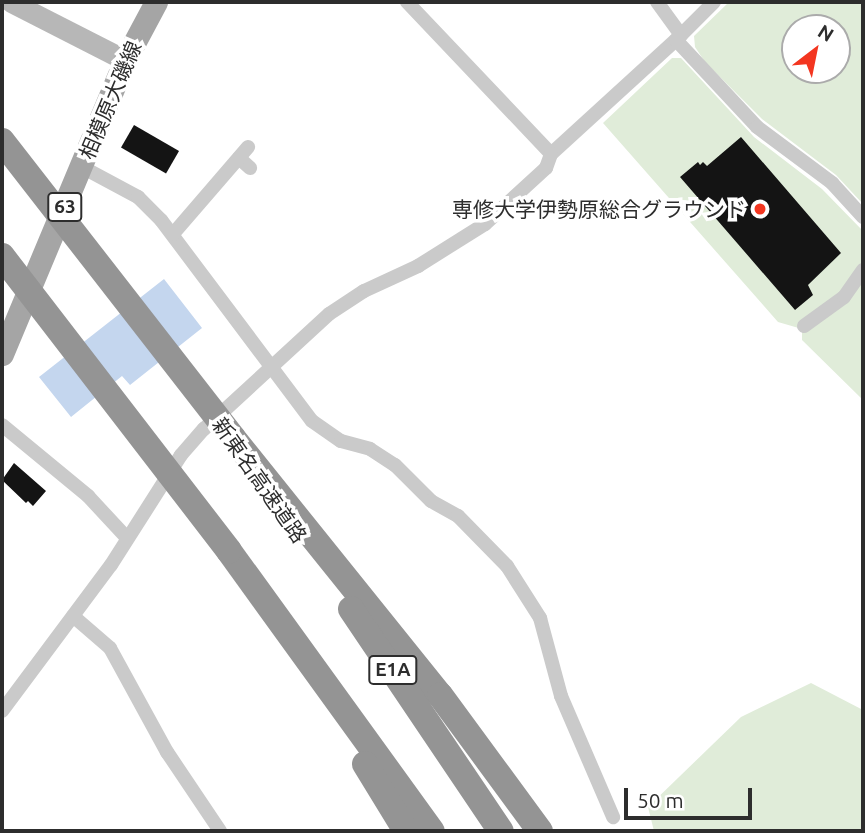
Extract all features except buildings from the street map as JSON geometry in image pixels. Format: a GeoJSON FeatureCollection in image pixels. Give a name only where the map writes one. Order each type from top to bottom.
{"type":"FeatureCollection","features":[{"type":"Feature","properties":{"kind":"highway","name":"新東名高速道路"},"geometry":{"type":"LineString","coordinates":[[2,141],[286,509],[501,831]]}},
{"type":"Feature","properties":{"kind":"highway"},"geometry":{"type":"LineString","coordinates":[[2,256],[147,442],[226,553],[330,709],[406,831]]}},
{"type":"Feature","properties":{"kind":"highway"},"geometry":{"type":"LineString","coordinates":[[286,509],[440,695],[540,831]]}},
{"type":"Feature","properties":{"kind":"highway","name":"E1A"},"geometry":{"type":"LineString","coordinates":[[226,553],[432,831]]}},
{"type":"Feature","properties":{"kind":"main road"},"geometry":{"type":"LineString","coordinates":[[11,2],[125,60]]}},
{"type":"Feature","properties":{"kind":"main road","name":"相模原大磯線"},"geometry":{"type":"LineString","coordinates":[[4,343],[82,167],[125,60],[156,2]]}},
{"type":"Feature","properties":{"kind":"street"},"geometry":{"type":"LineString","coordinates":[[407,2],[551,154]]}},
{"type":"Feature","properties":{"kind":"street"},"geometry":{"type":"LineString","coordinates":[[657,2],[679,38],[757,127],[832,183],[863,217]]}},
{"type":"Feature","properties":{"kind":"street"},"geometry":{"type":"LineString","coordinates":[[2,711],[111,565],[125,537],[181,454],[204,429],[329,314],[364,291],[418,266],[485,224],[546,168],[551,154],[679,38],[714,2]]}},
{"type":"Feature","properties":{"kind":"street"},"geometry":{"type":"LineString","coordinates":[[173,234],[246,158]]}},
{"type":"Feature","properties":{"kind":"street"},"geometry":{"type":"LineString","coordinates":[[82,167],[138,197],[173,234],[312,421],[341,441],[370,449],[394,465],[431,501],[458,516],[516,578],[540,618],[561,696],[613,817]]}},
{"type":"Feature","properties":{"kind":"street"},"geometry":{"type":"LineString","coordinates":[[804,327],[844,297],[863,270]]}},
{"type":"Feature","properties":{"kind":"street"},"geometry":{"type":"LineString","coordinates":[[2,425],[88,496],[125,537]]}},
{"type":"Feature","properties":{"kind":"street"},"geometry":{"type":"LineString","coordinates":[[73,615],[110,648],[167,752],[220,831]]}},
{"type":"Feature","properties":{"kind":"green space"},"geometry":{"type":"Polygon","coordinates":[[[729,2],[863,2],[863,204],[836,175],[762,119],[705,62],[695,47],[694,36],[729,2]]]}},
{"type":"Feature","properties":{"kind":"green space","name":"専修大学伊勢原総合グラウンド"},"geometry":{"type":"Polygon","coordinates":[[[672,58],[681,58],[754,137],[822,189],[863,231],[863,400],[802,340],[802,329],[778,322],[603,123],[672,58]]]}},
{"type":"Feature","properties":{"kind":"green space"},"geometry":{"type":"Polygon","coordinates":[[[811,683],[863,710],[863,831],[654,831],[648,807],[741,717],[811,683]]]}},
{"type":"Feature","properties":{"kind":"water"},"geometry":{"type":"Polygon","coordinates":[[[164,279],[202,328],[130,385],[122,376],[71,417],[39,377],[164,279]]]}},
{"type":"Feature","properties":{"kind":"place","name":"専修大学伊勢原総合グラウンド"},"geometry":{"type":"Point","coordinates":[760,209]}}]}
